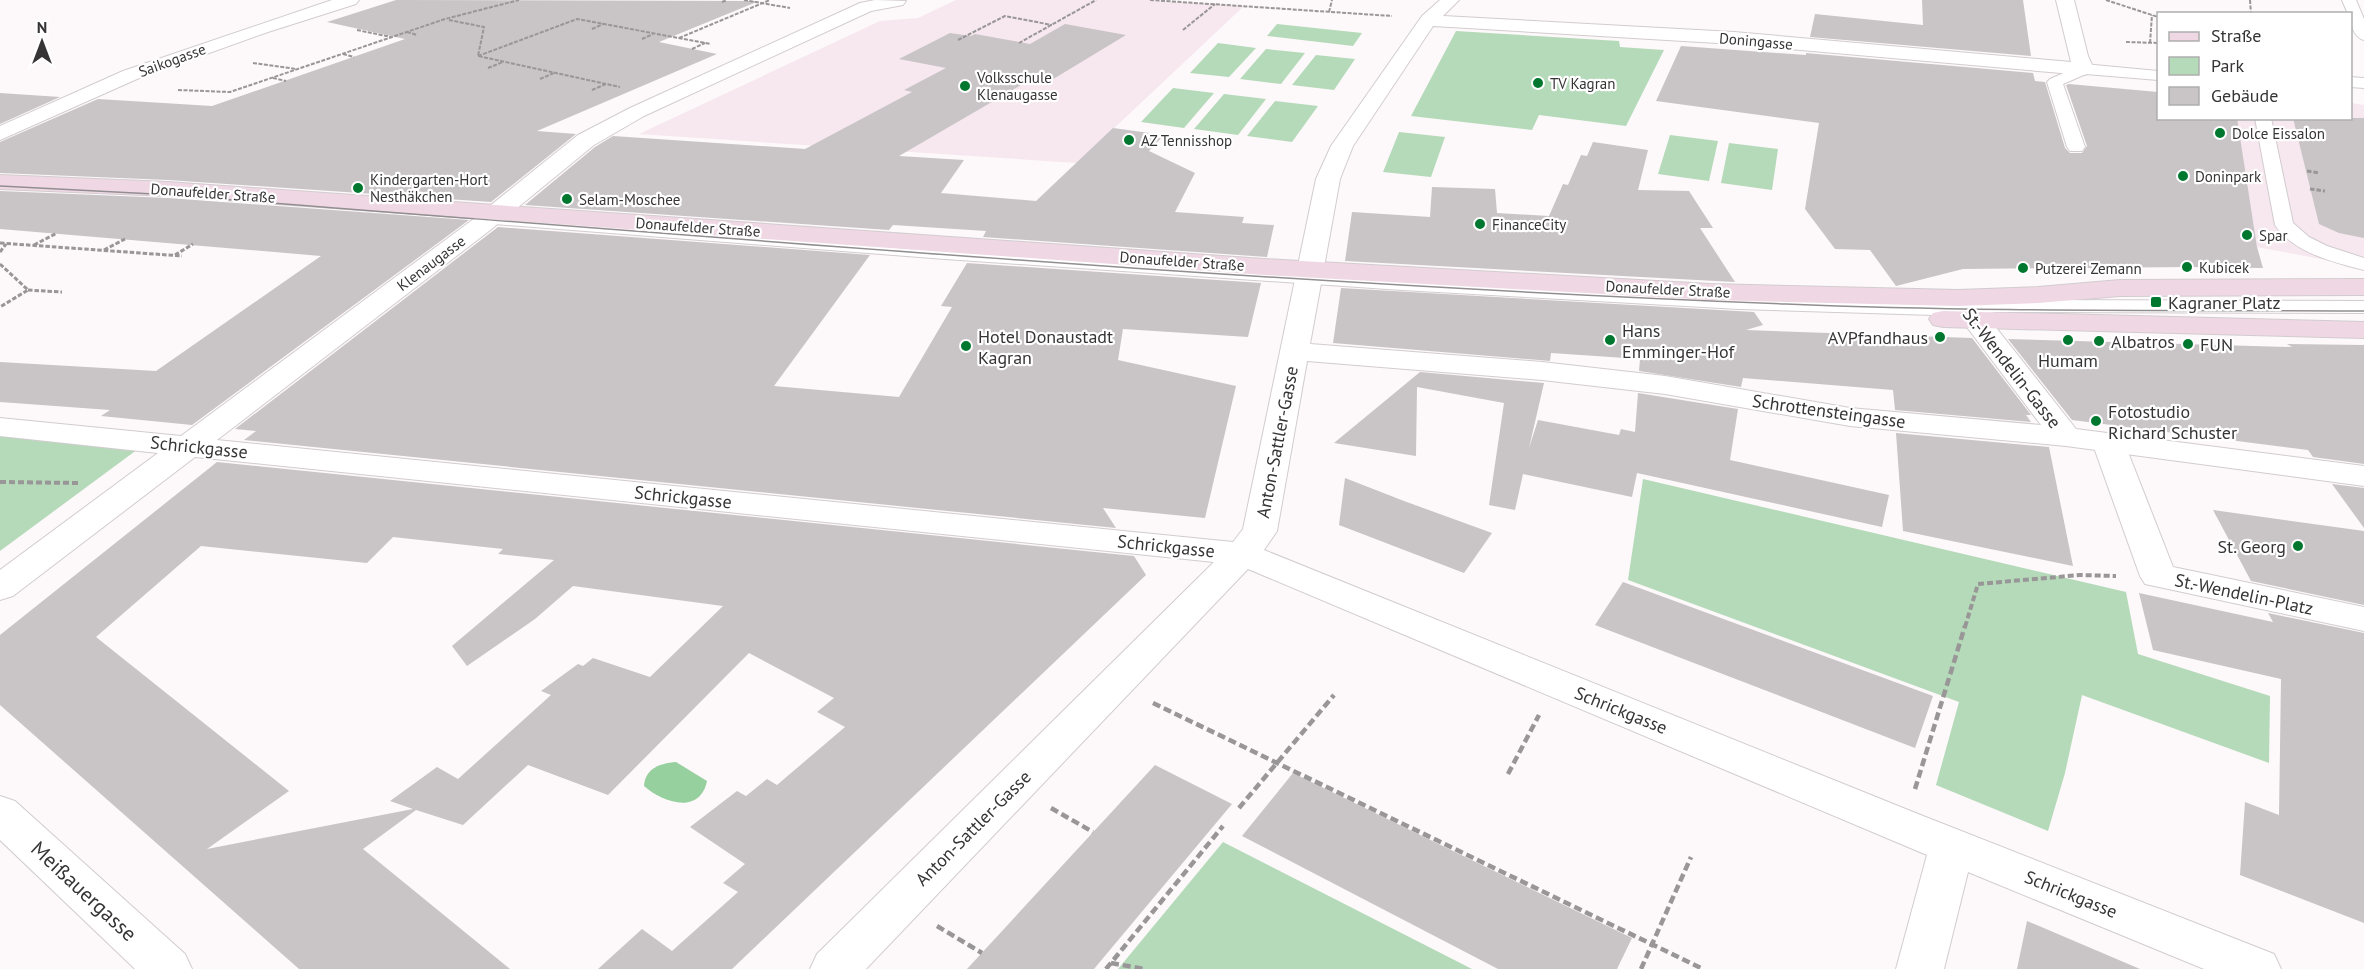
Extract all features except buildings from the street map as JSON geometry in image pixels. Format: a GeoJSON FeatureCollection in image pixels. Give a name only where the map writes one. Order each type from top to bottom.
{"type":"FeatureCollection","features":[{"type":"Feature","properties":{"kind":"main road","name":"Donaufelder Straße"},"geometry":{"type":"LineString","coordinates":[[1,182],[168,189],[488,219]]}},
{"type":"Feature","properties":{"kind":"main road","name":"Donaufelder Straße"},"geometry":{"type":"LineString","coordinates":[[1,182],[156,201],[488,219],[1309,278],[1671,310],[1971,307],[2364,330]]}},
{"type":"Feature","properties":{"kind":"main road","name":"Donaufelder Straße"},"geometry":{"type":"LineString","coordinates":[[1971,307],[2038,295],[2120,288],[2364,288]]}},
{"type":"Feature","properties":{"kind":"street","name":"Saikogasse"},"geometry":{"type":"LineString","coordinates":[[0,134],[130,75],[350,0]]}},
{"type":"Feature","properties":{"kind":"street","name":"Anton-Sattler-Gasse"},"geometry":{"type":"LineString","coordinates":[[834,969],[1242,554],[1260,531],[1328,179],[1339,153],[1428,20],[1450,0]]}},
{"type":"Feature","properties":{"kind":"street"},"geometry":{"type":"LineString","coordinates":[[2065,0],[2084,69]]}},
{"type":"Feature","properties":{"kind":"street","name":"Klenaugasse"},"geometry":{"type":"LineString","coordinates":[[0,588],[191,446],[488,219],[586,140],[637,112],[866,7],[897,1]]}},
{"type":"Feature","properties":{"kind":"street","name":"Doningasse"},"geometry":{"type":"LineString","coordinates":[[1428,20],[1734,38],[2084,69]]}},
{"type":"Feature","properties":{"kind":"street","name":"St.-Wendelin-Gasse"},"geometry":{"type":"LineString","coordinates":[[1971,307],[2066,437]]}},
{"type":"Feature","properties":{"kind":"street","name":"Schrottensteingasse"},"geometry":{"type":"LineString","coordinates":[[1294,351],[1542,371],[1665,385],[1850,417],[2066,437],[2364,476]]}},
{"type":"Feature","properties":{"kind":"street","name":"Schrickgasse"},"geometry":{"type":"LineString","coordinates":[[0,427],[1242,554],[2257,969]]}},
{"type":"Feature","properties":{"kind":"street","name":"St.-Wendelin-Platz"},"geometry":{"type":"LineString","coordinates":[[2108,442],[2158,576],[2364,619]]}},
{"type":"Feature","properties":{"kind":"street","name":"Meißauergasse"},"geometry":{"type":"LineString","coordinates":[[0,813],[168,969]]}},
{"type":"Feature","properties":{"kind":"street"},"geometry":{"type":"LineString","coordinates":[[1920,969],[1952,846]]}},
{"type":"Feature","properties":{"kind":"lane"},"geometry":{"type":"LineString","coordinates":[[2349,0],[2364,36]]}},
{"type":"Feature","properties":{"kind":"lane","name":"Doningasse"},"geometry":{"type":"LineString","coordinates":[[2084,69],[2157,76]]}},
{"type":"Feature","properties":{"kind":"lane"},"geometry":{"type":"LineString","coordinates":[[2076,147],[2055,82],[2084,69]]}},
{"type":"Feature","properties":{"kind":"lane"},"geometry":{"type":"LineString","coordinates":[[2264,120],[2284,225],[2302,241],[2320,250],[2364,264]]}},
{"type":"Feature","properties":{"kind":"lane"},"geometry":{"type":"LineString","coordinates":[[1971,307],[2364,307]]}},
{"type":"Feature","properties":{"kind":"path"},"geometry":{"type":"LineString","coordinates":[[175,90],[230,92],[445,19],[519,0]]}},
{"type":"Feature","properties":{"kind":"path"},"geometry":{"type":"LineString","coordinates":[[722,2],[728,0]]}},
{"type":"Feature","properties":{"kind":"path"},"geometry":{"type":"LineString","coordinates":[[744,0],[795,9]]}},
{"type":"Feature","properties":{"kind":"path"},"geometry":{"type":"LineString","coordinates":[[679,38],[770,0]]}},
{"type":"Feature","properties":{"kind":"path"},"geometry":{"type":"LineString","coordinates":[[1019,43],[1096,0]]}},
{"type":"Feature","properties":{"kind":"path"},"geometry":{"type":"LineString","coordinates":[[1150,0],[1428,20]]}},
{"type":"Feature","properties":{"kind":"path"},"geometry":{"type":"LineString","coordinates":[[1329,12],[1332,0]]}},
{"type":"Feature","properties":{"kind":"path"},"geometry":{"type":"LineString","coordinates":[[2106,0],[2157,17]]}},
{"type":"Feature","properties":{"kind":"path"},"geometry":{"type":"LineString","coordinates":[[1183,30],[1215,4]]}},
{"type":"Feature","properties":{"kind":"path"},"geometry":{"type":"LineString","coordinates":[[2150,43],[2152,15]]}},
{"type":"Feature","properties":{"kind":"path"},"geometry":{"type":"LineString","coordinates":[[958,40],[1005,16],[1052,25]]}},
{"type":"Feature","properties":{"kind":"path"},"geometry":{"type":"LineString","coordinates":[[445,19],[484,27],[478,56]]}},
{"type":"Feature","properties":{"kind":"path"},"geometry":{"type":"LineString","coordinates":[[478,56],[577,19],[765,55]]}},
{"type":"Feature","properties":{"kind":"path"},"geometry":{"type":"LineString","coordinates":[[592,29],[603,24]]}},
{"type":"Feature","properties":{"kind":"path"},"geometry":{"type":"LineString","coordinates":[[407,32],[417,35]]}},
{"type":"Feature","properties":{"kind":"path"},"geometry":{"type":"LineString","coordinates":[[642,39],[654,33]]}},
{"type":"Feature","properties":{"kind":"path"},"geometry":{"type":"LineString","coordinates":[[692,49],[705,43]]}},
{"type":"Feature","properties":{"kind":"path"},"geometry":{"type":"LineString","coordinates":[[342,54],[354,57]]}},
{"type":"Feature","properties":{"kind":"path"},"geometry":{"type":"LineString","coordinates":[[478,56],[668,98]]}},
{"type":"Feature","properties":{"kind":"path"},"geometry":{"type":"LineString","coordinates":[[488,68],[503,62]]}},
{"type":"Feature","properties":{"kind":"path"},"geometry":{"type":"LineString","coordinates":[[250,63],[296,69]]}},
{"type":"Feature","properties":{"kind":"path"},"geometry":{"type":"LineString","coordinates":[[540,79],[555,73]]}},
{"type":"Feature","properties":{"kind":"path"},"geometry":{"type":"LineString","coordinates":[[273,78],[286,81]]}},
{"type":"Feature","properties":{"kind":"path"},"geometry":{"type":"LineString","coordinates":[[592,90],[607,84]]}},
{"type":"Feature","properties":{"kind":"path"},"geometry":{"type":"LineString","coordinates":[[33,246],[57,233]]}},
{"type":"Feature","properties":{"kind":"path"},"geometry":{"type":"LineString","coordinates":[[104,251],[125,239]]}},
{"type":"Feature","properties":{"kind":"path"},"geometry":{"type":"LineString","coordinates":[[0,243],[182,256]]}},
{"type":"Feature","properties":{"kind":"path"},"geometry":{"type":"LineString","coordinates":[[0,252],[6,244]]}},
{"type":"Feature","properties":{"kind":"path"},"geometry":{"type":"LineString","coordinates":[[174,256],[193,244]]}},
{"type":"Feature","properties":{"kind":"path"},"geometry":{"type":"LineString","coordinates":[[0,264],[28,290]]}},
{"type":"Feature","properties":{"kind":"path"},"geometry":{"type":"LineString","coordinates":[[0,307],[28,290],[62,292]]}},
{"type":"Feature","properties":{"kind":"path"},"geometry":{"type":"LineString","coordinates":[[0,482],[90,482]]}},
{"type":"Feature","properties":{"kind":"path"},"geometry":{"type":"LineString","coordinates":[[1917,784],[1978,584],[2080,575],[2158,576]]}},
{"type":"Feature","properties":{"kind":"path"},"geometry":{"type":"LineString","coordinates":[[1239,808],[1334,695]]}},
{"type":"Feature","properties":{"kind":"path"},"geometry":{"type":"LineString","coordinates":[[1152,703],[1703,969]]}},
{"type":"Feature","properties":{"kind":"path"},"geometry":{"type":"LineString","coordinates":[[1508,774],[1542,709]]}},
{"type":"Feature","properties":{"kind":"path"},"geometry":{"type":"LineString","coordinates":[[1051,808],[1093,832]]}},
{"type":"Feature","properties":{"kind":"path"},"geometry":{"type":"LineString","coordinates":[[1106,969],[1223,826]]}},
{"type":"Feature","properties":{"kind":"path"},"geometry":{"type":"LineString","coordinates":[[1641,969],[1691,857]]}},
{"type":"Feature","properties":{"kind":"path"},"geometry":{"type":"LineString","coordinates":[[937,926],[982,953]]}},
{"type":"Feature","properties":{"kind":"path"},"geometry":{"type":"LineString","coordinates":[[1111,963],[1144,969]]}},
{"type":"Feature","properties":{"kind":"shaded area"},"geometry":{"type":"Polygon","coordinates":[[[956,0],[1150,0],[1244,6],[1077,163],[639,134],[880,21],[918,18],[956,0]]]}},
{"type":"Feature","properties":{"kind":"shaded area"},"geometry":{"type":"Polygon","coordinates":[[[2352,103],[2364,105],[2364,267],[2257,247],[2236,120],[2352,120],[2352,103]]]}},
{"type":"Feature","properties":{"kind":"shaded area"},"geometry":{"type":"Polygon","coordinates":[[[676,762],[707,781],[703,792],[697,799],[680,803],[670,801],[644,786],[647,775],[655,768],[676,762]]]}},
{"type":"Feature","properties":{"kind":"green space"},"geometry":{"type":"Polygon","coordinates":[[[1277,24],[1362,33],[1353,46],[1267,36],[1277,24]]]}},
{"type":"Feature","properties":{"kind":"green space","name":"TV Kagran"},"geometry":{"type":"Polygon","coordinates":[[[1456,31],[1619,41],[1620,47],[1664,50],[1626,126],[1539,115],[1532,130],[1411,116],[1456,31]]]}},
{"type":"Feature","properties":{"kind":"green space"},"geometry":{"type":"Polygon","coordinates":[[[1218,43],[1256,48],[1229,77],[1190,73],[1218,43]]]}},
{"type":"Feature","properties":{"kind":"green space"},"geometry":{"type":"Polygon","coordinates":[[[1266,49],[1305,53],[1281,84],[1240,79],[1266,49]]]}},
{"type":"Feature","properties":{"kind":"green space"},"geometry":{"type":"Polygon","coordinates":[[[1316,55],[1355,59],[1334,90],[1292,85],[1316,55]]]}},
{"type":"Feature","properties":{"kind":"green space"},"geometry":{"type":"Polygon","coordinates":[[[1173,88],[1214,93],[1184,128],[1141,122],[1173,88]]]}},
{"type":"Feature","properties":{"kind":"green space"},"geometry":{"type":"Polygon","coordinates":[[[1224,94],[1266,99],[1238,135],[1194,129],[1224,94]]]}},
{"type":"Feature","properties":{"kind":"green space"},"geometry":{"type":"Polygon","coordinates":[[[1275,101],[1318,106],[1292,142],[1247,136],[1275,101]]]}},
{"type":"Feature","properties":{"kind":"green space"},"geometry":{"type":"Polygon","coordinates":[[[1399,132],[1445,137],[1431,177],[1383,172],[1399,132]]]}},
{"type":"Feature","properties":{"kind":"green space"},"geometry":{"type":"Polygon","coordinates":[[[1670,135],[1718,141],[1709,181],[1658,174],[1670,135]]]}},
{"type":"Feature","properties":{"kind":"green space"},"geometry":{"type":"Polygon","coordinates":[[[1729,143],[1778,149],[1772,190],[1721,183],[1729,143]]]}},
{"type":"Feature","properties":{"kind":"green space"},"geometry":{"type":"Polygon","coordinates":[[[0,436],[138,449],[0,551],[0,436]]]}},
{"type":"Feature","properties":{"kind":"green space"},"geometry":{"type":"Polygon","coordinates":[[[1643,479],[2126,592],[2138,654],[2270,696],[2269,763],[2082,695],[2065,773],[2048,831],[1936,785],[1959,702],[1628,580],[1643,479]]]}},
{"type":"Feature","properties":{"kind":"green space"},"geometry":{"type":"Polygon","coordinates":[[[1223,842],[1472,969],[1118,969],[1223,842]]]}},
{"type":"Feature","properties":{"kind":"tram line"},"geometry":{"type":"LineString","coordinates":[[0,186],[154,194],[969,257],[1582,295],[1930,308],[2364,311]]}},
{"type":"Feature","properties":{"kind":"place","name":"TV Kagran"},"geometry":{"type":"Point","coordinates":[1538,83]}},
{"type":"Feature","properties":{"kind":"place","name":"Volksschule Klenaugasse"},"geometry":{"type":"Point","coordinates":[965,86]}},
{"type":"Feature","properties":{"kind":"place","name":"Dolce Eissalon"},"geometry":{"type":"Point","coordinates":[2220,133]}},
{"type":"Feature","properties":{"kind":"place","name":"AZ Tennisshop"},"geometry":{"type":"Point","coordinates":[1129,140]}},
{"type":"Feature","properties":{"kind":"place","name":"Doninpark"},"geometry":{"type":"Point","coordinates":[2183,176]}},
{"type":"Feature","properties":{"kind":"place","name":"Kindergarten-Hort Nesthäkchen"},"geometry":{"type":"Point","coordinates":[358,188]}},
{"type":"Feature","properties":{"kind":"place","name":"Selam-Moschee"},"geometry":{"type":"Point","coordinates":[567,199]}},
{"type":"Feature","properties":{"kind":"place","name":"FinanceCity"},"geometry":{"type":"Point","coordinates":[1480,224]}},
{"type":"Feature","properties":{"kind":"place","name":"Spar"},"geometry":{"type":"Point","coordinates":[2247,235]}},
{"type":"Feature","properties":{"kind":"place","name":"Kubicek"},"geometry":{"type":"Point","coordinates":[2187,267]}},
{"type":"Feature","properties":{"kind":"place","name":"Putzerei Zemann"},"geometry":{"type":"Point","coordinates":[2023,268]}},
{"type":"Feature","properties":{"kind":"place","name":"Kagraner Platz"},"geometry":{"type":"Point","coordinates":[2156,302]}},
{"type":"Feature","properties":{"kind":"place","name":"AVPfandhaus"},"geometry":{"type":"Point","coordinates":[1940,337]}},
{"type":"Feature","properties":{"kind":"place","name":"Hans Emminger-Hof"},"geometry":{"type":"Point","coordinates":[1610,340]}},
{"type":"Feature","properties":{"kind":"place","name":"Humam"},"geometry":{"type":"Point","coordinates":[2068,340]}},
{"type":"Feature","properties":{"kind":"place","name":"Albatros"},"geometry":{"type":"Point","coordinates":[2099,341]}},
{"type":"Feature","properties":{"kind":"place","name":"FUN"},"geometry":{"type":"Point","coordinates":[2188,344]}},
{"type":"Feature","properties":{"kind":"place","name":"Hotel Donaustadt Kagran"},"geometry":{"type":"Point","coordinates":[966,346]}},
{"type":"Feature","properties":{"kind":"place","name":"Fotostudio Richard Schuster"},"geometry":{"type":"Point","coordinates":[2096,421]}},
{"type":"Feature","properties":{"kind":"place","name":"St. Georg"},"geometry":{"type":"Point","coordinates":[2298,546]}}]}
